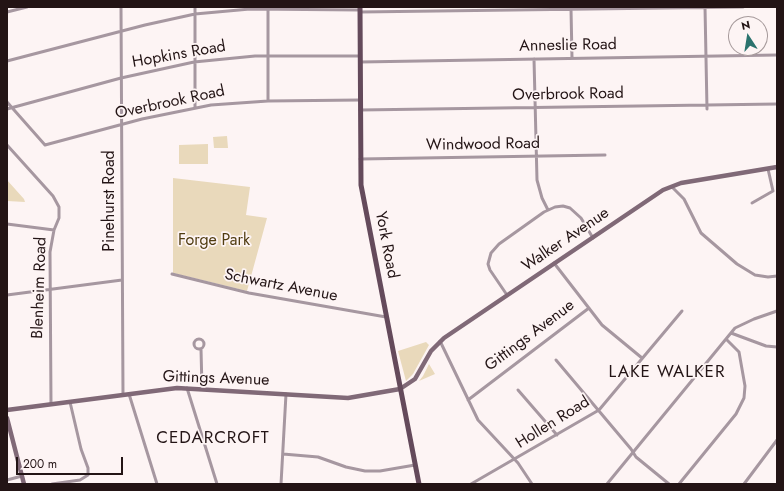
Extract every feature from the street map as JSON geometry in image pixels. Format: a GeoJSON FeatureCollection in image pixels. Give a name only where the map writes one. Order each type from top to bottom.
{"type":"FeatureCollection","features":[{"type":"Feature","properties":{"kind":"main road","name":"York Road"},"geometry":{"type":"LineString","coordinates":[[360,10],[361,188],[419,484]]}},
{"type":"Feature","properties":{"kind":"street"},"geometry":{"type":"LineString","coordinates":[[7,12],[27,7]]}},
{"type":"Feature","properties":{"kind":"street","name":"Pinehurst Road"},"geometry":{"type":"LineString","coordinates":[[121,7],[124,394]]}},
{"type":"Feature","properties":{"kind":"street"},"geometry":{"type":"LineString","coordinates":[[195,7],[195,107]]}},
{"type":"Feature","properties":{"kind":"street"},"geometry":{"type":"LineString","coordinates":[[706,7],[707,107]]}},
{"type":"Feature","properties":{"kind":"street"},"geometry":{"type":"LineString","coordinates":[[7,61],[122,31],[195,14],[250,9],[360,10],[743,7]]}},
{"type":"Feature","properties":{"kind":"street"},"geometry":{"type":"LineString","coordinates":[[268,8],[268,101]]}},
{"type":"Feature","properties":{"kind":"street"},"geometry":{"type":"LineString","coordinates":[[571,9],[572,58]]}},
{"type":"Feature","properties":{"kind":"street","name":"Anneslie Road"},"geometry":{"type":"LineString","coordinates":[[360,59],[534,59],[777,55]]}},
{"type":"Feature","properties":{"kind":"street","name":"Hopkins Road"},"geometry":{"type":"LineString","coordinates":[[7,109],[121,78],[194,62],[231,57],[268,56],[360,59]]}},
{"type":"Feature","properties":{"kind":"street"},"geometry":{"type":"LineString","coordinates":[[534,59],[537,180],[542,198],[548,210]]}},
{"type":"Feature","properties":{"kind":"street","name":"Overbrook Road"},"geometry":{"type":"LineString","coordinates":[[7,102],[45,145],[195,107],[227,103],[268,101],[360,100]]}},
{"type":"Feature","properties":{"kind":"street","name":"Overbrook Road"},"geometry":{"type":"LineString","coordinates":[[360,110],[707,107],[777,104]]}},
{"type":"Feature","properties":{"kind":"street","name":"Blenheim Road"},"geometry":{"type":"LineString","coordinates":[[7,145],[56,200],[59,211],[50,252],[51,404]]}},
{"type":"Feature","properties":{"kind":"street","name":"Windwood Road"},"geometry":{"type":"LineString","coordinates":[[360,159],[605,156]]}},
{"type":"Feature","properties":{"kind":"street","name":"Walker Avenue"},"geometry":{"type":"LineString","coordinates":[[400,389],[415,379],[431,351],[440,341],[554,263],[671,186],[777,167]]}},
{"type":"Feature","properties":{"kind":"street"},"geometry":{"type":"LineString","coordinates":[[752,203],[773,191],[768,169]]}},
{"type":"Feature","properties":{"kind":"street"},"geometry":{"type":"LineString","coordinates":[[671,186],[684,199],[701,233],[742,268],[755,275],[768,277],[777,276]]}},
{"type":"Feature","properties":{"kind":"street"},"geometry":{"type":"LineString","coordinates":[[507,295],[490,270],[488,264],[491,253],[499,244],[548,210],[559,206],[570,208],[580,218],[593,238]]}},
{"type":"Feature","properties":{"kind":"street"},"geometry":{"type":"LineString","coordinates":[[7,224],[54,230]]}},
{"type":"Feature","properties":{"kind":"street"},"geometry":{"type":"LineString","coordinates":[[554,263],[607,330],[642,358]]}},
{"type":"Feature","properties":{"kind":"street","name":"Schwartz Avenue"},"geometry":{"type":"LineString","coordinates":[[172,274],[249,293],[386,317]]}},
{"type":"Feature","properties":{"kind":"street"},"geometry":{"type":"LineString","coordinates":[[7,295],[122,280]]}},
{"type":"Feature","properties":{"kind":"street","name":"Gittings Avenue"},"geometry":{"type":"LineString","coordinates":[[468,400],[589,308]]}},
{"type":"Feature","properties":{"kind":"street"},"geometry":{"type":"LineString","coordinates":[[607,484],[731,333],[744,323],[777,310]]}},
{"type":"Feature","properties":{"kind":"street","name":"Hollen Road"},"geometry":{"type":"LineString","coordinates":[[471,484],[515,460],[599,410],[682,311]]}},
{"type":"Feature","properties":{"kind":"street"},"geometry":{"type":"LineString","coordinates":[[731,333],[766,346],[777,347]]}},
{"type":"Feature","properties":{"kind":"street"},"geometry":{"type":"LineString","coordinates":[[678,484],[736,414],[744,398],[745,386],[739,352],[726,339]]}},
{"type":"Feature","properties":{"kind":"street"},"geometry":{"type":"LineString","coordinates":[[440,341],[482,426],[515,460],[532,484]]}},
{"type":"Feature","properties":{"kind":"street"},"geometry":{"type":"LineString","coordinates":[[200,349],[202,389]]}},
{"type":"Feature","properties":{"kind":"street"},"geometry":{"type":"LineString","coordinates":[[556,360],[599,410],[633,453],[669,484]]}},
{"type":"Feature","properties":{"kind":"street"},"geometry":{"type":"LineString","coordinates":[[187,388],[217,484]]}},
{"type":"Feature","properties":{"kind":"street","name":"Gittings Avenue"},"geometry":{"type":"LineString","coordinates":[[7,410],[124,394],[187,388],[356,398],[400,389]]}},
{"type":"Feature","properties":{"kind":"street"},"geometry":{"type":"LineString","coordinates":[[518,390],[557,435]]}},
{"type":"Feature","properties":{"kind":"street"},"geometry":{"type":"LineString","coordinates":[[129,394],[157,484]]}},
{"type":"Feature","properties":{"kind":"street"},"geometry":{"type":"LineString","coordinates":[[281,484],[286,394]]}},
{"type":"Feature","properties":{"kind":"street"},"geometry":{"type":"LineString","coordinates":[[52,484],[80,480],[88,475],[88,468],[79,444],[70,401]]}},
{"type":"Feature","properties":{"kind":"street"},"geometry":{"type":"LineString","coordinates":[[7,418],[24,484]]}},
{"type":"Feature","properties":{"kind":"street"},"geometry":{"type":"LineString","coordinates":[[744,484],[777,440]]}},
{"type":"Feature","properties":{"kind":"street"},"geometry":{"type":"LineString","coordinates":[[283,454],[318,457],[346,467],[365,471],[380,471],[415,465]]}},
{"type":"Feature","properties":{"kind":"street"},"geometry":{"type":"LineString","coordinates":[[7,480],[22,476]]}},
{"type":"Feature","properties":{"kind":"green space"},"geometry":{"type":"Polygon","coordinates":[[[227,136],[228,148],[214,148],[213,137],[227,136]]]}},
{"type":"Feature","properties":{"kind":"green space"},"geometry":{"type":"Polygon","coordinates":[[[208,144],[208,164],[179,164],[179,145],[208,144]]]}},
{"type":"Feature","properties":{"kind":"green space","name":"Forge Park"},"geometry":{"type":"Polygon","coordinates":[[[173,178],[250,187],[246,215],[267,218],[247,291],[173,273],[173,178]]]}},
{"type":"Feature","properties":{"kind":"green space"},"geometry":{"type":"Polygon","coordinates":[[[7,180],[24,199],[25,202],[7,201],[7,180]]]}},
{"type":"Feature","properties":{"kind":"green space"},"geometry":{"type":"Polygon","coordinates":[[[426,342],[429,345],[413,374],[406,381],[398,351],[426,342]]]}},
{"type":"Feature","properties":{"kind":"green space"},"geometry":{"type":"Polygon","coordinates":[[[429,364],[435,374],[419,381],[423,376],[429,364]]]}},
{"type":"Feature","properties":{"kind":"district","name":"LAKE WALKER"},"geometry":{"type":"Point","coordinates":[667,373]}},
{"type":"Feature","properties":{"kind":"district","name":"CEDARCROFT"},"geometry":{"type":"Point","coordinates":[213,439]}}]}
